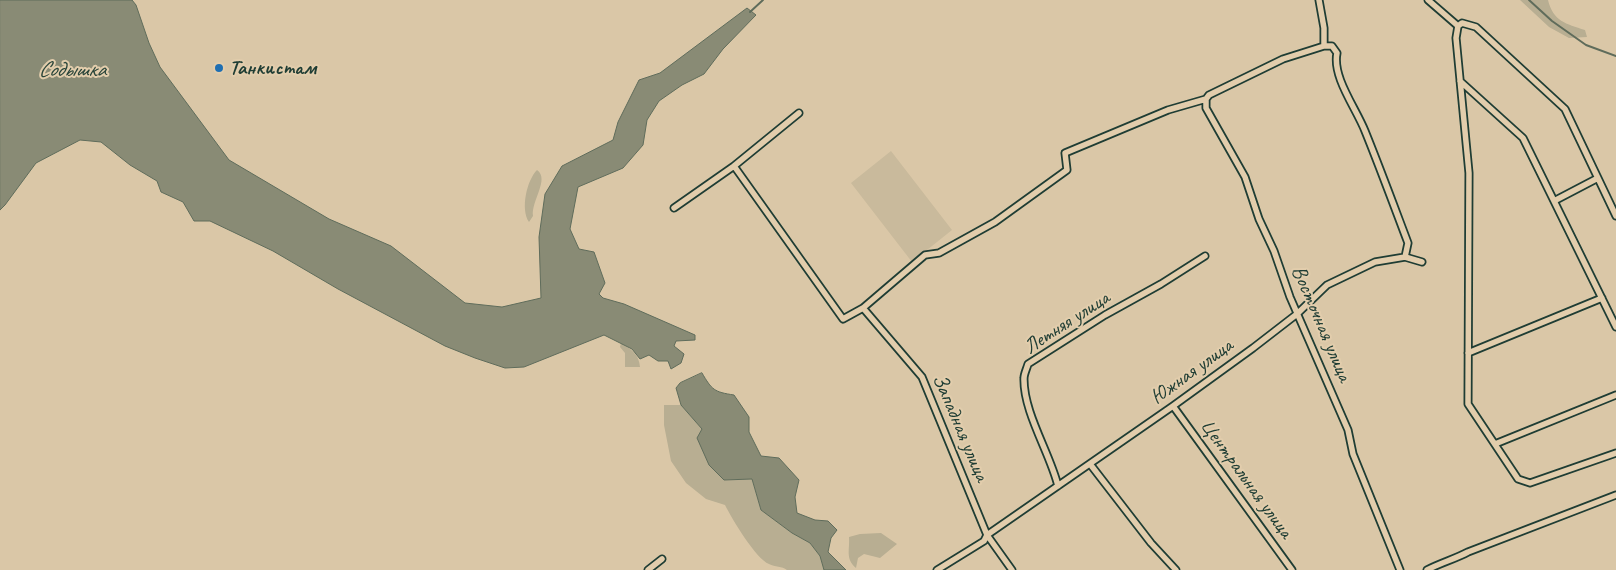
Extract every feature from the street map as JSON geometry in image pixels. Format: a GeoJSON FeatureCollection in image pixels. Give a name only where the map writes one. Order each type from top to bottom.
{"type":"FeatureCollection","features":[{"type":"Feature","properties":{"kind":"street"},"geometry":{"type":"LineString","coordinates":[[1318,0],[1324,28],[1324,46]]}},
{"type":"Feature","properties":{"kind":"street"},"geometry":{"type":"LineString","coordinates":[[1428,0],[1458,26]]}},
{"type":"Feature","properties":{"kind":"street"},"geometry":{"type":"LineString","coordinates":[[1458,26],[1462,23],[1476,27],[1565,110],[1616,216]]}},
{"type":"Feature","properties":{"kind":"street"},"geometry":{"type":"LineString","coordinates":[[1458,26],[1456,38],[1469,173],[1468,404],[1518,479],[1530,483],[1616,453]]}},
{"type":"Feature","properties":{"kind":"street"},"geometry":{"type":"LineString","coordinates":[[734,166],[843,319],[863,308],[925,255],[939,253],[995,222],[1066,170],[1065,153],[1168,110],[1207,97],[1283,59],[1324,46],[1332,46],[1337,53],[1336,61],[1340,77],[1364,128],[1408,243],[1405,257]]}},
{"type":"Feature","properties":{"kind":"street"},"geometry":{"type":"LineString","coordinates":[[1460,82],[1523,138],[1616,327]]}},
{"type":"Feature","properties":{"kind":"street","name":"Восточная улица"},"geometry":{"type":"LineString","coordinates":[[1207,97],[1206,108],[1245,177],[1259,219],[1274,251],[1297,314],[1348,430],[1353,454],[1400,570]]}},
{"type":"Feature","properties":{"kind":"street"},"geometry":{"type":"LineString","coordinates":[[674,208],[734,166],[799,113]]}},
{"type":"Feature","properties":{"kind":"street"},"geometry":{"type":"LineString","coordinates":[[1554,201],[1598,178]]}},
{"type":"Feature","properties":{"kind":"street","name":"Летняя улица"},"geometry":{"type":"LineString","coordinates":[[1058,486],[1028,402],[1023,378],[1028,364],[1105,315],[1161,284],[1205,256]]}},
{"type":"Feature","properties":{"kind":"street","name":"Южная улица"},"geometry":{"type":"LineString","coordinates":[[937,570],[984,541],[987,535],[1173,406],[1297,314],[1327,285],[1375,262],[1405,257],[1422,262]]}},
{"type":"Feature","properties":{"kind":"street"},"geometry":{"type":"LineString","coordinates":[[1468,353],[1602,298]]}},
{"type":"Feature","properties":{"kind":"street","name":"Западная улица"},"geometry":{"type":"LineString","coordinates":[[863,308],[922,377],[987,535],[1012,570]]}},
{"type":"Feature","properties":{"kind":"street"},"geometry":{"type":"LineString","coordinates":[[1495,444],[1616,395]]}},
{"type":"Feature","properties":{"kind":"street","name":"Центральная улица"},"geometry":{"type":"LineString","coordinates":[[1173,406],[1292,570]]}},
{"type":"Feature","properties":{"kind":"street"},"geometry":{"type":"LineString","coordinates":[[1090,464],[1152,543],[1176,570]]}},
{"type":"Feature","properties":{"kind":"street"},"geometry":{"type":"LineString","coordinates":[[1427,570],[1468,552],[1616,495]]}},
{"type":"Feature","properties":{"kind":"street"},"geometry":{"type":"LineString","coordinates":[[648,570],[662,559]]}},
{"type":"Feature","properties":{"kind":"shaded area"},"geometry":{"type":"Polygon","coordinates":[[[1520,0],[1548,0],[1553,13],[1561,21],[1585,30],[1587,37],[1569,38],[1549,27],[1520,0]]]}},
{"type":"Feature","properties":{"kind":"shaded area"},"geometry":{"type":"Polygon","coordinates":[[[891,151],[952,230],[912,262],[851,183],[891,151]]]}},
{"type":"Feature","properties":{"kind":"shaded area"},"geometry":{"type":"Polygon","coordinates":[[[537,170],[542,179],[533,216],[529,222],[525,210],[526,195],[530,181],[537,170]]]}},
{"type":"Feature","properties":{"kind":"shaded area"},"geometry":{"type":"Polygon","coordinates":[[[621,343],[636,355],[640,367],[625,367],[625,353],[620,347],[621,343]]]}},
{"type":"Feature","properties":{"kind":"shaded area"},"geometry":{"type":"Polygon","coordinates":[[[664,405],[681,405],[702,429],[724,480],[752,479],[761,510],[792,533],[810,543],[820,556],[824,570],[787,570],[764,561],[751,547],[725,505],[706,499],[686,483],[671,461],[664,425],[664,405]]]}},
{"type":"Feature","properties":{"kind":"shaded area"},"geometry":{"type":"Polygon","coordinates":[[[881,533],[897,544],[880,558],[864,554],[858,558],[856,568],[849,557],[849,537],[860,534],[881,533]]]}},
{"type":"Feature","properties":{"kind":"water","name":"Содышка"},"geometry":{"type":"Polygon","coordinates":[[[0,0],[132,0],[136,5],[149,43],[160,67],[229,160],[329,219],[391,246],[465,303],[502,307],[541,298],[539,237],[545,194],[562,166],[613,140],[618,122],[639,80],[660,73],[747,8],[756,15],[723,49],[704,74],[682,85],[659,101],[647,120],[643,145],[623,168],[578,187],[570,229],[579,249],[594,252],[605,283],[599,294],[603,298],[624,304],[695,335],[695,340],[676,341],[674,346],[684,354],[681,363],[671,369],[668,361],[658,361],[649,355],[640,359],[632,349],[604,335],[524,367],[505,368],[475,358],[445,346],[338,289],[273,251],[210,221],[194,221],[183,202],[161,192],[157,181],[130,165],[101,142],[80,140],[36,163],[0,210],[0,0]]]}},
{"type":"Feature","properties":{"kind":"water"},"geometry":{"type":"Polygon","coordinates":[[[702,373],[714,389],[722,393],[734,395],[749,417],[749,432],[761,456],[779,458],[799,480],[795,497],[797,513],[815,520],[828,521],[837,530],[831,538],[828,552],[846,570],[824,570],[820,556],[810,543],[792,533],[761,510],[752,479],[724,480],[709,465],[697,438],[702,429],[681,405],[676,388],[680,383],[702,373]]]}},
{"type":"Feature","properties":{"kind":"waterway"},"geometry":{"type":"LineString","coordinates":[[750,12],[763,0]]}},
{"type":"Feature","properties":{"kind":"waterway"},"geometry":{"type":"LineString","coordinates":[[1529,0],[1552,21],[1586,45],[1616,56]]}},
{"type":"Feature","properties":{"kind":"place","name":"Танкистам"},"geometry":{"type":"Point","coordinates":[219,68]}}]}
